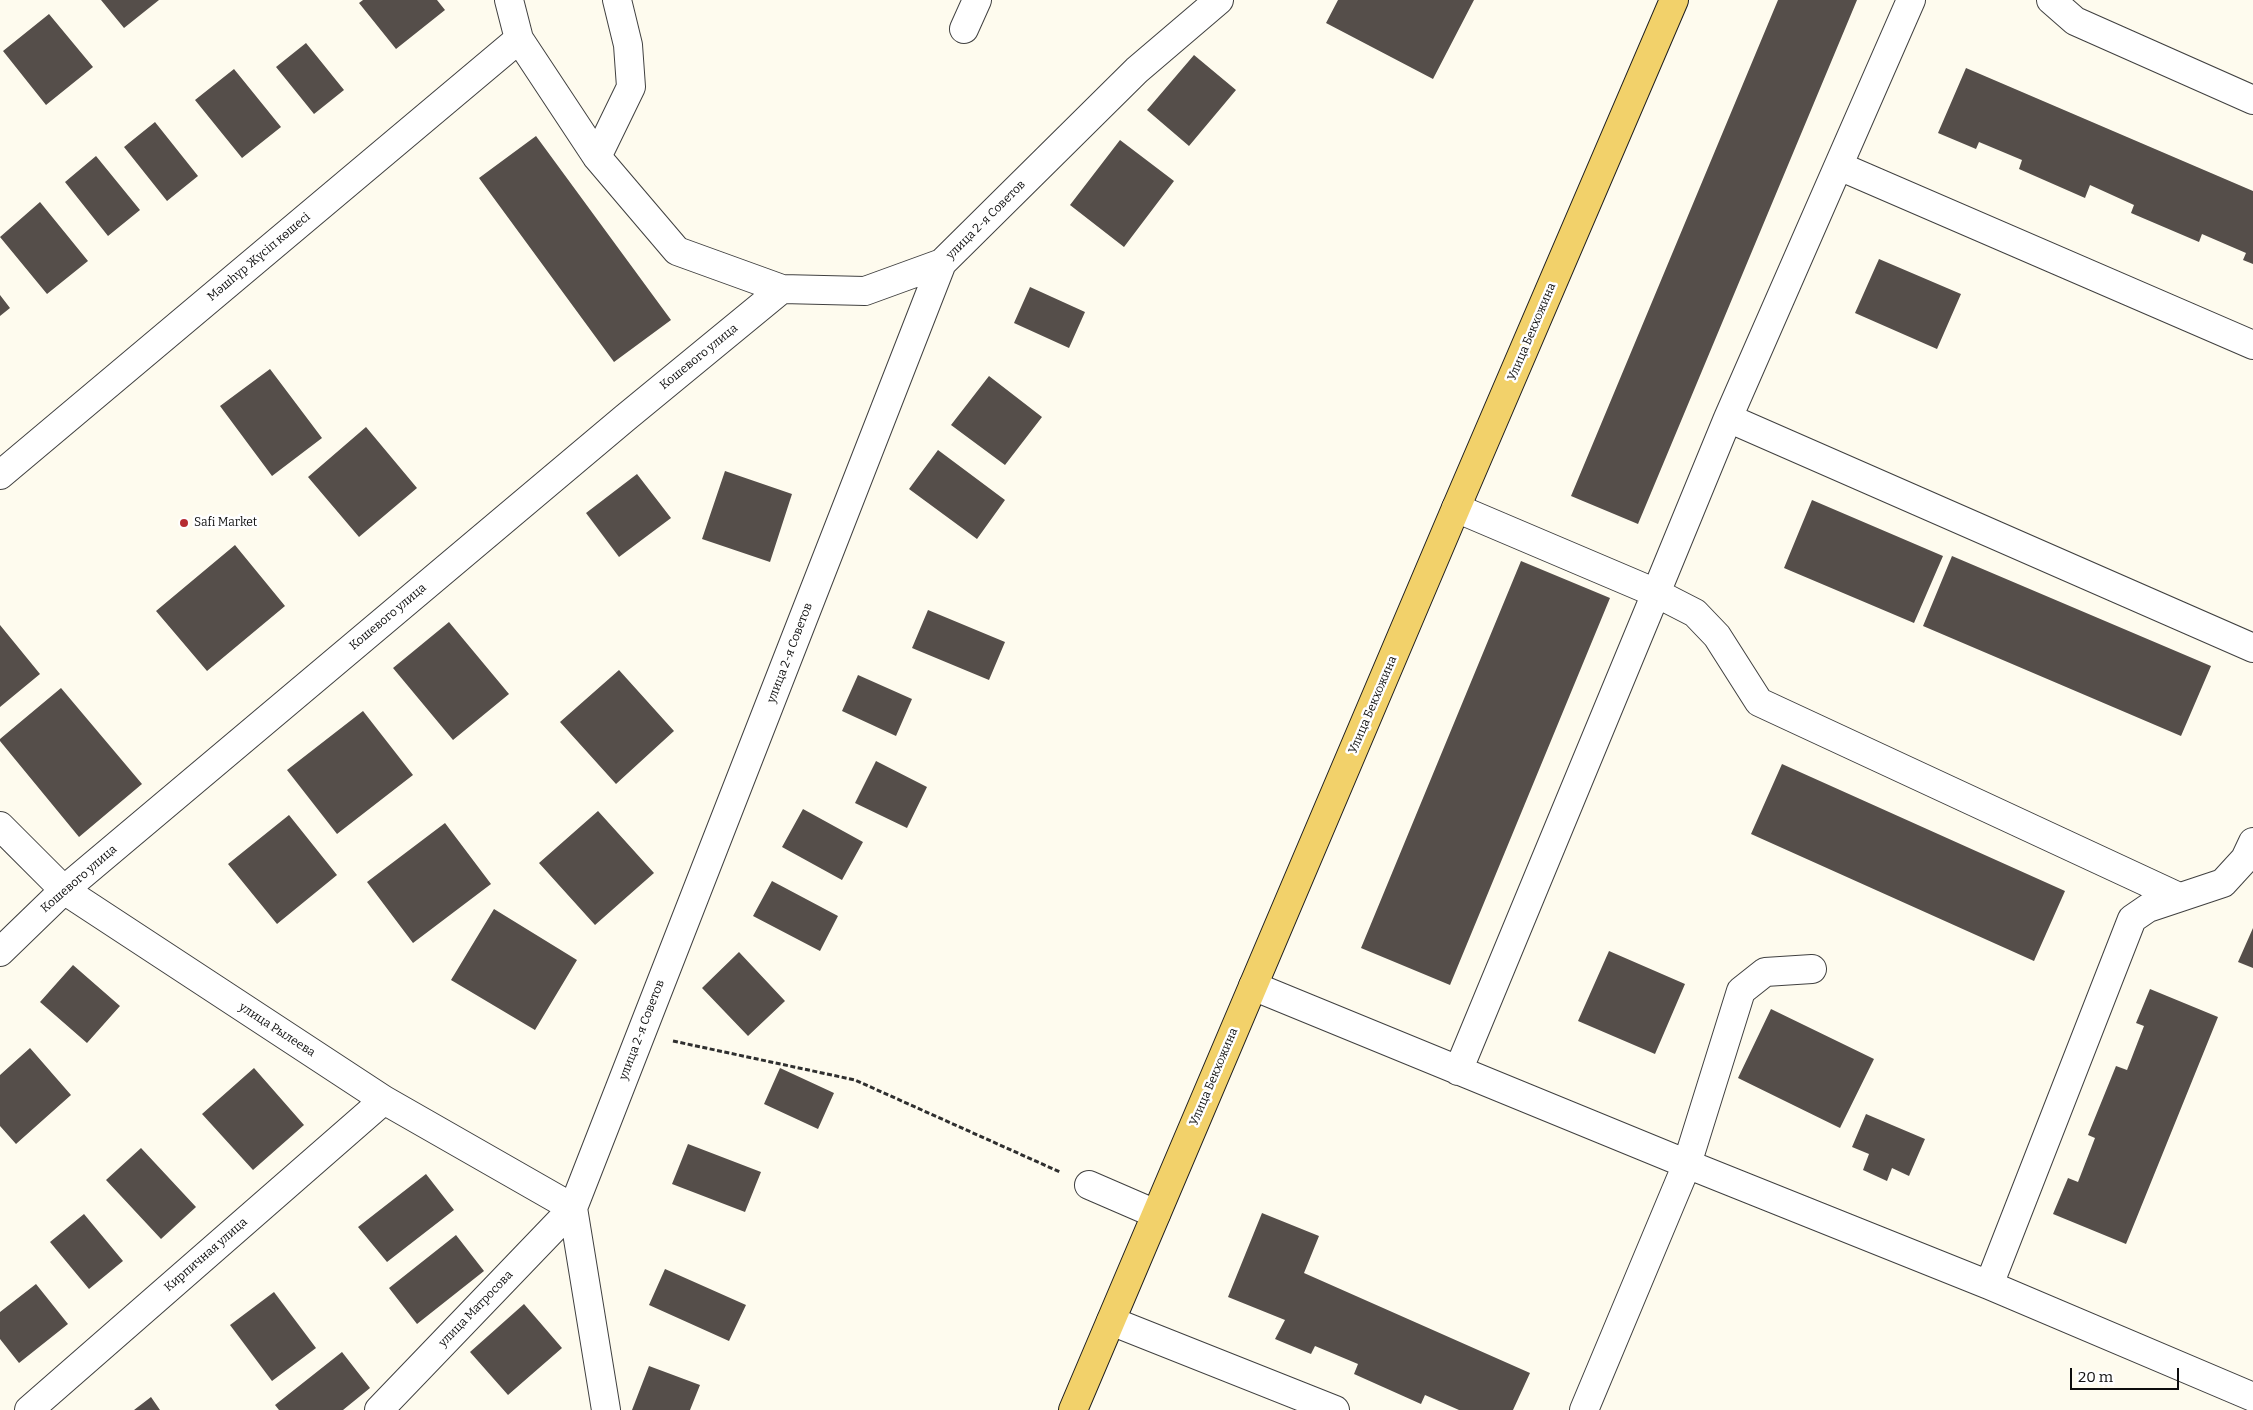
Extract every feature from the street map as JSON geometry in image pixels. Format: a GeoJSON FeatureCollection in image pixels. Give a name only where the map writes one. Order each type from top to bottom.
{"type":"FeatureCollection","features":[{"type":"Feature","properties":{"kind":"main road","name":"Улица Бекхожина"},"geometry":{"type":"LineString","coordinates":[[1073,1410],[1674,0]]}},
{"type":"Feature","properties":{"kind":"street"},"geometry":{"type":"LineString","coordinates":[[509,0],[519,39],[598,157],[677,251],[782,288],[865,291],[942,263]]}},
{"type":"Feature","properties":{"kind":"street"},"geometry":{"type":"LineString","coordinates":[[598,157],[631,87],[628,45],[617,0]]}},
{"type":"Feature","properties":{"kind":"street"},"geometry":{"type":"LineString","coordinates":[[964,28],[977,0]]}},
{"type":"Feature","properties":{"kind":"street","name":"улица 2-я Советов"},"geometry":{"type":"LineString","coordinates":[[573,1208],[942,263],[1137,70],[1219,0]]}},
{"type":"Feature","properties":{"kind":"street"},"geometry":{"type":"LineString","coordinates":[[1458,1071],[1728,418],[1911,0]]}},
{"type":"Feature","properties":{"kind":"street"},"geometry":{"type":"LineString","coordinates":[[2052,0],[2075,21],[2253,100]]}},
{"type":"Feature","properties":{"kind":"street","name":"Мәшһүр Жүсіп көшесі"},"geometry":{"type":"LineString","coordinates":[[0,474],[519,39]]}},
{"type":"Feature","properties":{"kind":"street"},"geometry":{"type":"LineString","coordinates":[[1839,166],[2253,345]]}},
{"type":"Feature","properties":{"kind":"street","name":"Кошевого улица"},"geometry":{"type":"LineString","coordinates":[[0,952],[64,890],[617,424],[782,288]]}},
{"type":"Feature","properties":{"kind":"street"},"geometry":{"type":"LineString","coordinates":[[1728,418],[2253,648]]}},
{"type":"Feature","properties":{"kind":"street"},"geometry":{"type":"LineString","coordinates":[[1456,508],[1656,592],[1695,613],[1717,636],[1759,702],[2179,897]]}},
{"type":"Feature","properties":{"kind":"street","name":"улица Рылеева"},"geometry":{"type":"LineString","coordinates":[[0,826],[64,890],[384,1100],[573,1208]]}},
{"type":"Feature","properties":{"kind":"street"},"geometry":{"type":"LineString","coordinates":[[1989,1285],[2132,919],[2148,908],[2223,883],[2245,859],[2253,842]]}},
{"type":"Feature","properties":{"kind":"street"},"geometry":{"type":"LineString","coordinates":[[1584,1410],[1687,1164],[1741,991],[1765,972],[1812,969]]}},
{"type":"Feature","properties":{"kind":"street"},"geometry":{"type":"LineString","coordinates":[[1253,986],[1458,1071],[1989,1285],[2253,1397]]}},
{"type":"Feature","properties":{"kind":"street","name":"Кирпичная улица"},"geometry":{"type":"LineString","coordinates":[[29,1410],[384,1100]]}},
{"type":"Feature","properties":{"kind":"street"},"geometry":{"type":"LineString","coordinates":[[1089,1185],[1156,1214]]}},
{"type":"Feature","properties":{"kind":"street"},"geometry":{"type":"LineString","coordinates":[[573,1208],[606,1410]]}},
{"type":"Feature","properties":{"kind":"street","name":"улица Матросова"},"geometry":{"type":"LineString","coordinates":[[379,1410],[573,1208]]}},
{"type":"Feature","properties":{"kind":"street"},"geometry":{"type":"LineString","coordinates":[[1111,1322],[1335,1410]]}},
{"type":"Feature","properties":{"kind":"path"},"geometry":{"type":"LineString","coordinates":[[640,1034],[855,1080],[1089,1185]]}},
{"type":"Feature","properties":{"kind":"building"},"geometry":{"type":"Polygon","coordinates":[[[101,0],[159,0],[124,28],[101,0]]]}},
{"type":"Feature","properties":{"kind":"building"},"geometry":{"type":"Polygon","coordinates":[[[363,0],[437,0],[445,10],[396,49],[359,3],[363,0]]]}},
{"type":"Feature","properties":{"kind":"building"},"geometry":{"type":"Polygon","coordinates":[[[1338,0],[1474,0],[1433,79],[1326,23],[1338,0]]]}},
{"type":"Feature","properties":{"kind":"building"},"geometry":{"type":"Polygon","coordinates":[[[1778,0],[1857,0],[1638,524],[1571,496],[1778,0]]]}},
{"type":"Feature","properties":{"kind":"building"},"geometry":{"type":"Polygon","coordinates":[[[49,14],[93,67],[46,105],[3,51],[49,14]]]}},
{"type":"Feature","properties":{"kind":"building"},"geometry":{"type":"Polygon","coordinates":[[[306,43],[344,90],[314,114],[276,67],[306,43]]]}},
{"type":"Feature","properties":{"kind":"building"},"geometry":{"type":"Polygon","coordinates":[[[1194,55],[1236,90],[1189,146],[1147,110],[1194,55]]]}},
{"type":"Feature","properties":{"kind":"building"},"geometry":{"type":"Polygon","coordinates":[[[1966,68],[2253,191],[2253,264],[2243,260],[2246,253],[2202,234],[2199,242],[2131,213],[2134,205],[2090,185],[2085,198],[2019,169],[2022,160],[1979,142],[1976,149],[1938,133],[1966,68]]]}},
{"type":"Feature","properties":{"kind":"building"},"geometry":{"type":"Polygon","coordinates":[[[234,69],[281,127],[242,158],[195,100],[234,69]]]}},
{"type":"Feature","properties":{"kind":"building"},"geometry":{"type":"Polygon","coordinates":[[[155,122],[198,176],[167,201],[124,147],[155,122]]]}},
{"type":"Feature","properties":{"kind":"building"},"geometry":{"type":"Polygon","coordinates":[[[536,136],[671,320],[614,362],[479,178],[536,136]]]}},
{"type":"Feature","properties":{"kind":"building"},"geometry":{"type":"Polygon","coordinates":[[[1120,140],[1174,181],[1124,247],[1070,205],[1120,140]]]}},
{"type":"Feature","properties":{"kind":"building"},"geometry":{"type":"Polygon","coordinates":[[[96,156],[140,210],[108,236],[65,182],[96,156]]]}},
{"type":"Feature","properties":{"kind":"building"},"geometry":{"type":"Polygon","coordinates":[[[40,202],[88,261],[47,294],[0,237],[40,202]]]}},
{"type":"Feature","properties":{"kind":"building"},"geometry":{"type":"Polygon","coordinates":[[[1879,259],[1961,294],[1937,349],[1855,313],[1879,259]]]}},
{"type":"Feature","properties":{"kind":"building"},"geometry":{"type":"Polygon","coordinates":[[[1030,287],[1085,312],[1069,348],[1014,323],[1030,287]]]}},
{"type":"Feature","properties":{"kind":"building"},"geometry":{"type":"Polygon","coordinates":[[[0,295],[10,308],[0,316],[0,295]]]}},
{"type":"Feature","properties":{"kind":"building"},"geometry":{"type":"Polygon","coordinates":[[[270,369],[322,438],[272,476],[220,406],[270,369]]]}},
{"type":"Feature","properties":{"kind":"building"},"geometry":{"type":"Polygon","coordinates":[[[989,376],[1042,417],[1005,465],[951,425],[989,376]]]}},
{"type":"Feature","properties":{"kind":"building"},"geometry":{"type":"Polygon","coordinates":[[[366,427],[417,488],[359,537],[308,477],[366,427]]]}},
{"type":"Feature","properties":{"kind":"building"},"geometry":{"type":"Polygon","coordinates":[[[938,450],[1005,500],[977,539],[909,489],[938,450]]]}},
{"type":"Feature","properties":{"kind":"building"},"geometry":{"type":"Polygon","coordinates":[[[725,471],[792,494],[770,562],[702,539],[725,471]]]}},
{"type":"Feature","properties":{"kind":"building"},"geometry":{"type":"Polygon","coordinates":[[[637,474],[671,518],[619,557],[586,513],[637,474]]]}},
{"type":"Feature","properties":{"kind":"building"},"geometry":{"type":"Polygon","coordinates":[[[1812,500],[1943,556],[1914,623],[1784,568],[1812,500]]]}},
{"type":"Feature","properties":{"kind":"building"},"geometry":{"type":"Polygon","coordinates":[[[235,545],[285,606],[207,671],[156,611],[235,545]]]}},
{"type":"Feature","properties":{"kind":"building"},"geometry":{"type":"Polygon","coordinates":[[[1952,556],[2211,666],[2181,736],[1923,626],[1952,556]]]}},
{"type":"Feature","properties":{"kind":"building"},"geometry":{"type":"Polygon","coordinates":[[[1521,561],[1610,598],[1450,985],[1361,948],[1521,561]]]}},
{"type":"Feature","properties":{"kind":"building"},"geometry":{"type":"Polygon","coordinates":[[[928,610],[1005,642],[989,680],[912,648],[928,610]]]}},
{"type":"Feature","properties":{"kind":"building"},"geometry":{"type":"Polygon","coordinates":[[[449,622],[509,694],[453,740],[393,668],[449,622]]]}},
{"type":"Feature","properties":{"kind":"building"},"geometry":{"type":"Polygon","coordinates":[[[0,625],[40,674],[0,707],[0,625]]]}},
{"type":"Feature","properties":{"kind":"building"},"geometry":{"type":"Polygon","coordinates":[[[619,670],[674,731],[616,784],[560,722],[619,670]]]}},
{"type":"Feature","properties":{"kind":"building"},"geometry":{"type":"Polygon","coordinates":[[[858,675],[912,699],[896,736],[842,711],[858,675]]]}},
{"type":"Feature","properties":{"kind":"building"},"geometry":{"type":"Polygon","coordinates":[[[61,688],[142,784],[79,837],[0,741],[0,739],[61,688]]]}},
{"type":"Feature","properties":{"kind":"building"},"geometry":{"type":"Polygon","coordinates":[[[363,711],[413,775],[337,834],[287,770],[363,711]]]}},
{"type":"Feature","properties":{"kind":"building"},"geometry":{"type":"Polygon","coordinates":[[[876,761],[927,787],[907,828],[855,803],[876,761]]]}},
{"type":"Feature","properties":{"kind":"building"},"geometry":{"type":"Polygon","coordinates":[[[1782,764],[2065,891],[2034,961],[1751,834],[1782,764]]]}},
{"type":"Feature","properties":{"kind":"building"},"geometry":{"type":"Polygon","coordinates":[[[803,809],[863,842],[842,880],[782,847],[803,809]]]}},
{"type":"Feature","properties":{"kind":"building"},"geometry":{"type":"Polygon","coordinates":[[[598,811],[654,873],[595,925],[539,863],[598,811]]]}},
{"type":"Feature","properties":{"kind":"building"},"geometry":{"type":"Polygon","coordinates":[[[289,815],[337,875],[277,924],[228,864],[289,815]]]}},
{"type":"Feature","properties":{"kind":"building"},"geometry":{"type":"Polygon","coordinates":[[[445,823],[491,884],[413,943],[367,882],[445,823]]]}},
{"type":"Feature","properties":{"kind":"building"},"geometry":{"type":"Polygon","coordinates":[[[772,881],[838,916],[820,951],[753,916],[772,881]]]}},
{"type":"Feature","properties":{"kind":"building"},"geometry":{"type":"Polygon","coordinates":[[[494,909],[577,960],[535,1030],[451,980],[494,909]]]}},
{"type":"Feature","properties":{"kind":"building"},"geometry":{"type":"Polygon","coordinates":[[[2253,928],[2253,968],[2238,962],[2253,928]]]}},
{"type":"Feature","properties":{"kind":"building"},"geometry":{"type":"Polygon","coordinates":[[[1609,951],[1685,984],[1655,1054],[1578,1021],[1609,951]]]}},
{"type":"Feature","properties":{"kind":"building"},"geometry":{"type":"Polygon","coordinates":[[[739,952],[785,1001],[748,1036],[702,988],[739,952]]]}},
{"type":"Feature","properties":{"kind":"building"},"geometry":{"type":"Polygon","coordinates":[[[73,965],[120,1006],[87,1043],[40,1002],[73,965]]]}},
{"type":"Feature","properties":{"kind":"building"},"geometry":{"type":"Polygon","coordinates":[[[2150,989],[2218,1017],[2126,1244],[2053,1214],[2068,1178],[2078,1182],[2095,1138],[2088,1135],[2116,1066],[2127,1070],[2144,1026],[2136,1023],[2150,989]]]}},
{"type":"Feature","properties":{"kind":"building"},"geometry":{"type":"Polygon","coordinates":[[[1771,1009],[1874,1059],[1840,1128],[1738,1078],[1771,1009]]]}},
{"type":"Feature","properties":{"kind":"building"},"geometry":{"type":"Polygon","coordinates":[[[30,1048],[71,1095],[16,1144],[0,1126],[0,1075],[30,1048]]]}},
{"type":"Feature","properties":{"kind":"building"},"geometry":{"type":"Polygon","coordinates":[[[254,1068],[304,1125],[253,1170],[202,1114],[254,1068]]]}},
{"type":"Feature","properties":{"kind":"building"},"geometry":{"type":"Polygon","coordinates":[[[780,1068],[834,1093],[818,1129],[764,1104],[780,1068]]]}},
{"type":"Feature","properties":{"kind":"building"},"geometry":{"type":"Polygon","coordinates":[[[1866,1114],[1925,1139],[1909,1176],[1892,1168],[1887,1181],[1863,1170],[1869,1154],[1852,1147],[1866,1114]]]}},
{"type":"Feature","properties":{"kind":"building"},"geometry":{"type":"Polygon","coordinates":[[[688,1144],[761,1172],[745,1212],[672,1184],[688,1144]]]}},
{"type":"Feature","properties":{"kind":"building"},"geometry":{"type":"Polygon","coordinates":[[[141,1148],[196,1207],[161,1239],[106,1180],[141,1148]]]}},
{"type":"Feature","properties":{"kind":"building"},"geometry":{"type":"Polygon","coordinates":[[[426,1174],[454,1210],[387,1262],[358,1227],[426,1174]]]}},
{"type":"Feature","properties":{"kind":"building"},"geometry":{"type":"Polygon","coordinates":[[[1262,1213],[1319,1236],[1304,1273],[1530,1373],[1513,1410],[1459,1410],[1425,1395],[1421,1404],[1354,1374],[1358,1364],[1315,1346],[1311,1354],[1275,1339],[1285,1320],[1228,1297],[1262,1213]]]}},
{"type":"Feature","properties":{"kind":"building"},"geometry":{"type":"Polygon","coordinates":[[[84,1214],[123,1261],[89,1289],[50,1242],[84,1214]]]}},
{"type":"Feature","properties":{"kind":"building"},"geometry":{"type":"Polygon","coordinates":[[[456,1235],[484,1271],[417,1324],[389,1288],[456,1235]]]}},
{"type":"Feature","properties":{"kind":"building"},"geometry":{"type":"Polygon","coordinates":[[[665,1269],[746,1305],[729,1341],[649,1305],[665,1269]]]}},
{"type":"Feature","properties":{"kind":"building"},"geometry":{"type":"Polygon","coordinates":[[[36,1284],[68,1324],[19,1363],[0,1339],[0,1312],[36,1284]]]}},
{"type":"Feature","properties":{"kind":"building"},"geometry":{"type":"Polygon","coordinates":[[[274,1292],[316,1348],[272,1381],[230,1325],[274,1292]]]}},
{"type":"Feature","properties":{"kind":"building"},"geometry":{"type":"Polygon","coordinates":[[[524,1304],[562,1348],[508,1395],[470,1352],[524,1304]]]}},
{"type":"Feature","properties":{"kind":"building"},"geometry":{"type":"Polygon","coordinates":[[[342,1352],[370,1388],[343,1410],[279,1410],[275,1405],[342,1352]]]}},
{"type":"Feature","properties":{"kind":"building"},"geometry":{"type":"Polygon","coordinates":[[[649,1366],[700,1385],[690,1410],[632,1410],[649,1366]]]}},
{"type":"Feature","properties":{"kind":"building"},"geometry":{"type":"Polygon","coordinates":[[[151,1397],[160,1410],[134,1410],[151,1397]]]}},
{"type":"Feature","properties":{"kind":"place","name":"Safi Market"},"geometry":{"type":"Point","coordinates":[184,523]}}]}
